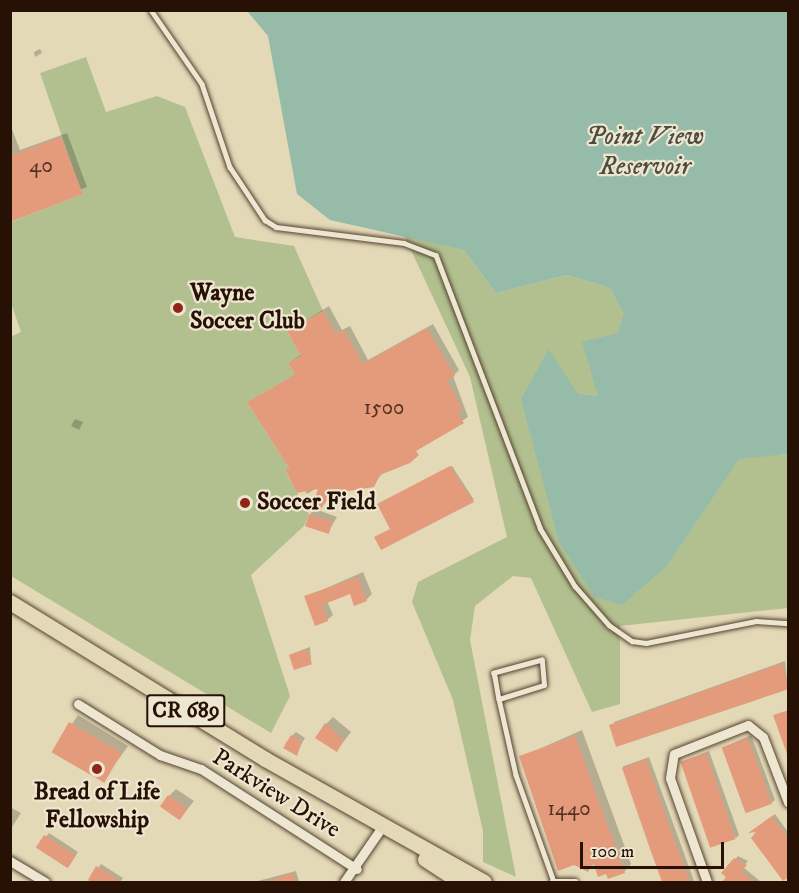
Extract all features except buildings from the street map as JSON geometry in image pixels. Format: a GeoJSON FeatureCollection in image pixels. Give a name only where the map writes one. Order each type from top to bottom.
{"type":"FeatureCollection","features":[{"type":"Feature","properties":{"kind":"main road","name":"CR 689"},"geometry":{"type":"LineString","coordinates":[[10,602],[382,827],[484,882]]}},
{"type":"Feature","properties":{"kind":"main road","name":"CR 689"},"geometry":{"type":"LineString","coordinates":[[382,827],[460,882]]}},
{"type":"Feature","properties":{"kind":"street","name":"Parkview Drive"},"geometry":{"type":"LineString","coordinates":[[78,704],[160,755],[201,769],[357,869]]}},
{"type":"Feature","properties":{"kind":"street"},"geometry":{"type":"LineString","coordinates":[[707,882],[670,778],[674,754],[748,725],[764,737],[789,802]]}},
{"type":"Feature","properties":{"kind":"street"},"geometry":{"type":"LineString","coordinates":[[344,882],[357,869],[382,827]]}},
{"type":"Feature","properties":{"kind":"street"},"geometry":{"type":"LineString","coordinates":[[10,861],[45,882]]}},
{"type":"Feature","properties":{"kind":"lane"},"geometry":{"type":"LineString","coordinates":[[151,10],[202,84],[230,167],[265,220],[276,227],[404,243],[436,255],[540,528],[575,586],[609,625],[632,641],[646,643],[756,621],[789,623]]}},
{"type":"Feature","properties":{"kind":"lane"},"geometry":{"type":"LineString","coordinates":[[499,699],[544,685],[542,660],[494,673],[499,699],[516,775],[553,881],[576,881]]}},
{"type":"Feature","properties":{"kind":"shaded area"},"geometry":{"type":"Polygon","coordinates":[[[86,57],[106,112],[157,96],[185,107],[235,237],[294,246],[323,311],[287,331],[301,356],[288,363],[295,375],[247,402],[289,468],[285,471],[309,514],[304,526],[251,575],[290,696],[271,733],[11,576],[10,337],[21,332],[11,303],[11,222],[82,194],[40,73],[86,57]]]}},
{"type":"Feature","properties":{"kind":"shaded area"},"geometry":{"type":"Polygon","coordinates":[[[404,235],[464,250],[496,293],[567,275],[610,288],[625,313],[598,396],[578,393],[667,566],[739,458],[788,454],[788,608],[620,626],[620,704],[592,712],[531,578],[513,576],[475,606],[470,640],[516,877],[483,862],[483,831],[453,700],[412,602],[418,582],[507,537],[470,377],[404,235]]]}},
{"type":"Feature","properties":{"kind":"water","name":"Point View Reservoir"},"geometry":{"type":"Polygon","coordinates":[[[247,11],[788,11],[788,454],[739,459],[667,566],[622,605],[595,597],[559,542],[521,399],[549,349],[577,393],[598,396],[582,342],[618,333],[624,313],[610,288],[567,275],[496,293],[464,250],[330,220],[297,194],[268,36],[247,11]]]}},
{"type":"Feature","properties":{"kind":"place","name":"Wayne Soccer Club"},"geometry":{"type":"Point","coordinates":[178,308]}},
{"type":"Feature","properties":{"kind":"place","name":"Soccer Field"},"geometry":{"type":"Point","coordinates":[245,503]}},
{"type":"Feature","properties":{"kind":"place","name":"Bread of Life Fellowship"},"geometry":{"type":"Point","coordinates":[97,769]}}]}
